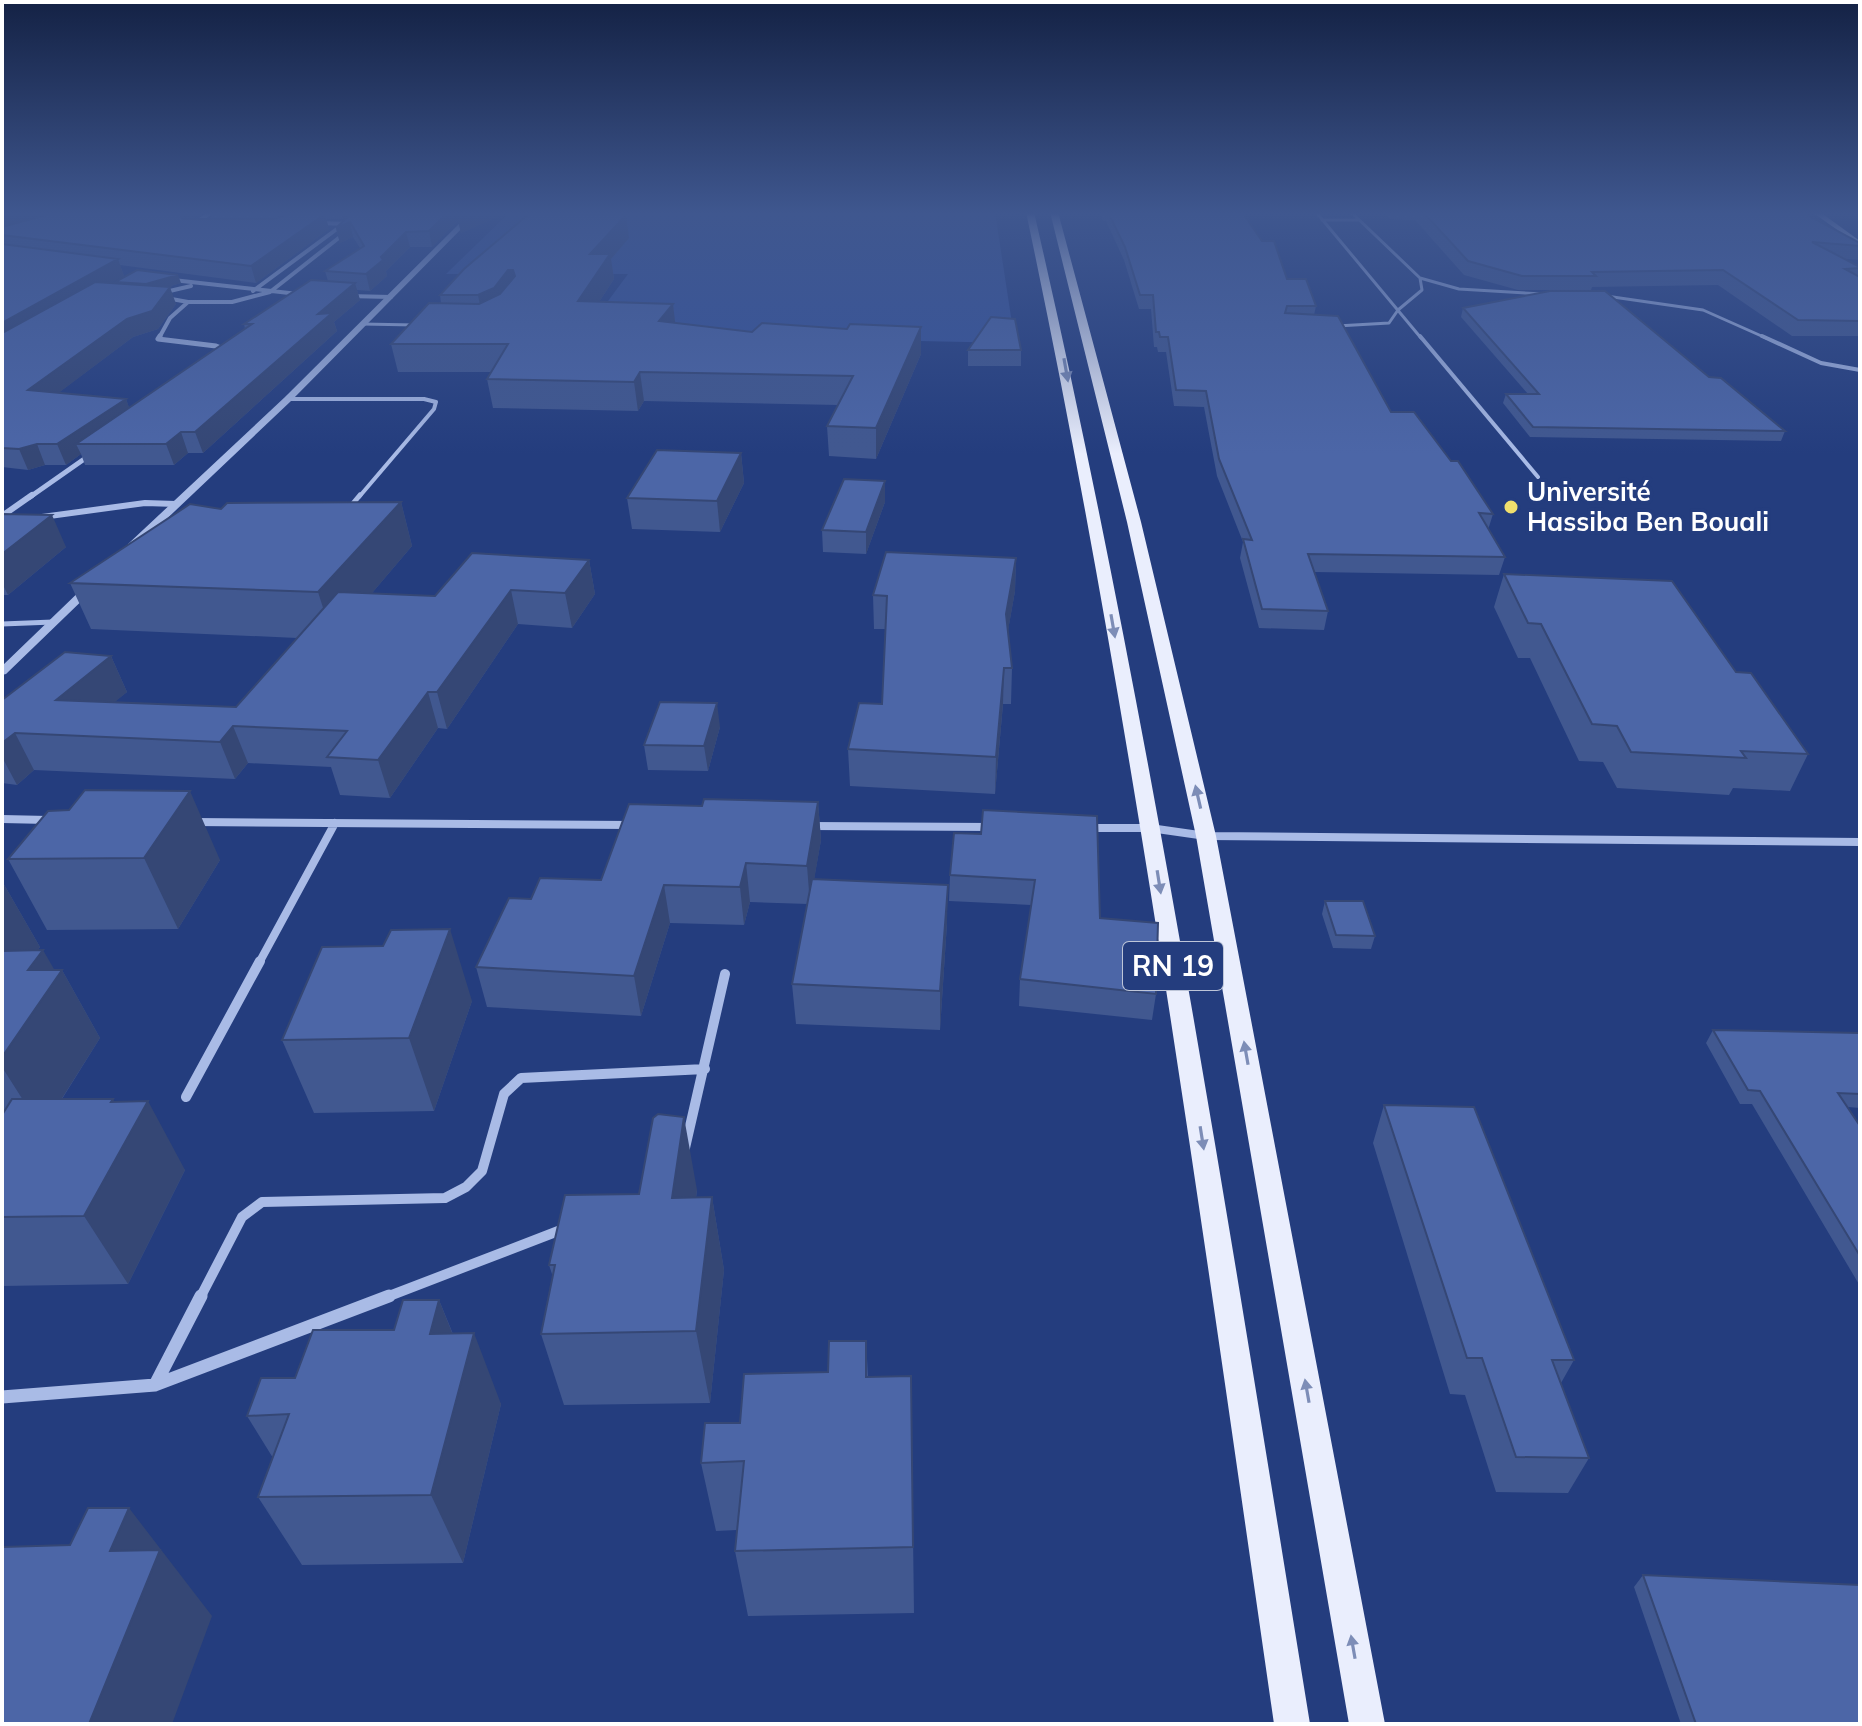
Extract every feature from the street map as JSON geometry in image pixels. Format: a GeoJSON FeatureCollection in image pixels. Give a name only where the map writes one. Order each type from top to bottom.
{"type":"FeatureCollection","features":[{"type":"Feature","properties":{"kind":"main road","name":"RN 19"},"geometry":{"type":"LineString","coordinates":[[1048,293],[1065,368],[1150,828],[1292,1724]]}},
{"type":"Feature","properties":{"kind":"main road","name":"RN 19"},"geometry":{"type":"LineString","coordinates":[[1075,293],[1134,522],[1206,836],[1367,1724]]}},
{"type":"Feature","properties":{"kind":"street"},"geometry":{"type":"LineString","coordinates":[[169,293],[157,296],[188,302],[232,302],[253,293]]}},
{"type":"Feature","properties":{"kind":"street"},"geometry":{"type":"LineString","coordinates":[[277,293],[311,295]]}},
{"type":"Feature","properties":{"kind":"street"},"geometry":{"type":"LineString","coordinates":[[122,556],[395,293]]}},
{"type":"Feature","properties":{"kind":"street"},"geometry":{"type":"LineString","coordinates":[[335,296],[391,297]]}},
{"type":"Feature","properties":{"kind":"street"},"geometry":{"type":"LineString","coordinates":[[188,302],[170,318],[158,339],[221,348],[222,351],[212,362]]}},
{"type":"Feature","properties":{"kind":"street"},"geometry":{"type":"LineString","coordinates":[[13,523],[2,517],[103,446]]}},
{"type":"Feature","properties":{"kind":"street"},"geometry":{"type":"LineString","coordinates":[[27,520],[99,508],[176,504]]}},
{"type":"Feature","properties":{"kind":"street"},"geometry":{"type":"LineString","coordinates":[[2,672],[99,578]]}},
{"type":"Feature","properties":{"kind":"street"},"geometry":{"type":"LineString","coordinates":[[2,819],[65,820]]}},
{"type":"Feature","properties":{"kind":"street"},"geometry":{"type":"LineString","coordinates":[[177,821],[639,825]]}},
{"type":"Feature","properties":{"kind":"street"},"geometry":{"type":"LineString","coordinates":[[186,1097],[335,823]]}},
{"type":"Feature","properties":{"kind":"street"},"geometry":{"type":"LineString","coordinates":[[798,826],[1006,827]]}},
{"type":"Feature","properties":{"kind":"street"},"geometry":{"type":"LineString","coordinates":[[1086,828],[1150,828],[1206,836],[1860,842]]}},
{"type":"Feature","properties":{"kind":"street"},"geometry":{"type":"LineString","coordinates":[[678,1164],[690,1136],[725,974]]}},
{"type":"Feature","properties":{"kind":"street"},"geometry":{"type":"LineString","coordinates":[[155,1385],[242,1217],[262,1202],[445,1198],[466,1187],[482,1171],[504,1094],[521,1078],[705,1069]]}},
{"type":"Feature","properties":{"kind":"street"},"geometry":{"type":"LineString","coordinates":[[2,1397],[155,1385],[578,1224]]}},
{"type":"Feature","properties":{"kind":"lane"},"geometry":{"type":"LineString","coordinates":[[1383,293],[1538,477]]}},
{"type":"Feature","properties":{"kind":"lane"},"geometry":{"type":"LineString","coordinates":[[1327,326],[1389,323],[1398,310],[1419,293]]}},
{"type":"Feature","properties":{"kind":"lane"},"geometry":{"type":"LineString","coordinates":[[1521,293],[1547,294]]}},
{"type":"Feature","properties":{"kind":"lane"},"geometry":{"type":"LineString","coordinates":[[1594,294],[1687,305],[1720,315],[1796,355],[1860,370]]}},
{"type":"Feature","properties":{"kind":"lane"},"geometry":{"type":"LineString","coordinates":[[362,324],[419,325]]}},
{"type":"Feature","properties":{"kind":"lane"},"geometry":{"type":"LineString","coordinates":[[288,399],[424,399],[436,402],[434,409],[347,510]]}},
{"type":"Feature","properties":{"kind":"lane"},"geometry":{"type":"LineString","coordinates":[[156,522],[172,522]]}},
{"type":"Feature","properties":{"kind":"lane"},"geometry":{"type":"LineString","coordinates":[[2,624],[53,622]]}},
{"type":"Feature","properties":{"kind":"shaded area"},"geometry":{"type":"Polygon","coordinates":[[[614,293],[1007,293],[1015,343],[670,336],[594,320],[614,293]]]}},
{"type":"Feature","properties":{"kind":"building"},"geometry":{"type":"Polygon","coordinates":[[[2,293],[57,293],[2,323],[2,293]]]}},
{"type":"Feature","properties":{"kind":"building"},"geometry":{"type":"Polygon","coordinates":[[[76,293],[166,293],[152,311],[127,319],[28,390],[126,399],[57,444],[2,448],[2,333],[76,293]]]}},
{"type":"Feature","properties":{"kind":"building"},"geometry":{"type":"Polygon","coordinates":[[[292,293],[344,293],[318,314],[332,313],[195,432],[181,432],[166,444],[76,444],[252,324],[244,324],[292,293]]]}},
{"type":"Feature","properties":{"kind":"building"},"geometry":{"type":"Polygon","coordinates":[[[442,293],[484,293],[478,295],[440,295],[442,293]]]}},
{"type":"Feature","properties":{"kind":"building"},"geometry":{"type":"Polygon","coordinates":[[[584,293],[578,301],[673,304],[659,321],[752,332],[762,323],[847,329],[850,324],[921,327],[876,428],[827,426],[853,376],[640,372],[634,382],[487,379],[508,344],[391,344],[429,303],[479,304],[500,294],[584,293]]]}},
{"type":"Feature","properties":{"kind":"building"},"geometry":{"type":"Polygon","coordinates":[[[1139,293],[1311,293],[1316,306],[1287,306],[1285,313],[1338,316],[1391,412],[1414,412],[1451,461],[1458,461],[1493,514],[1479,513],[1505,557],[1308,554],[1328,611],[1262,609],[1243,539],[1252,540],[1219,459],[1206,391],[1176,390],[1168,337],[1160,337],[1156,332],[1153,295],[1139,293]]]}},
{"type":"Feature","properties":{"kind":"building"},"geometry":{"type":"Polygon","coordinates":[[[1542,293],[1607,293],[1709,377],[1721,378],[1785,431],[1533,427],[1506,394],[1539,394],[1463,308],[1542,293]]]}},
{"type":"Feature","properties":{"kind":"building"},"geometry":{"type":"Polygon","coordinates":[[[1757,293],[1860,293],[1860,321],[1798,320],[1757,293]]]}},
{"type":"Feature","properties":{"kind":"building"},"geometry":{"type":"Polygon","coordinates":[[[991,317],[1015,319],[1021,350],[968,350],[991,317]]]}},
{"type":"Feature","properties":{"kind":"building"},"geometry":{"type":"Polygon","coordinates":[[[657,450],[741,453],[717,501],[627,498],[657,450]]]}},
{"type":"Feature","properties":{"kind":"building"},"geometry":{"type":"Polygon","coordinates":[[[844,479],[885,481],[866,532],[822,530],[844,479]]]}},
{"type":"Feature","properties":{"kind":"building"},"geometry":{"type":"Polygon","coordinates":[[[401,502],[318,592],[70,583],[190,504],[221,509],[227,503],[401,502]]]}},
{"type":"Feature","properties":{"kind":"building"},"geometry":{"type":"Polygon","coordinates":[[[2,514],[52,515],[2,554],[2,514]]]}},
{"type":"Feature","properties":{"kind":"building"},"geometry":{"type":"Polygon","coordinates":[[[886,552],[1016,558],[1006,614],[1012,668],[1004,668],[996,757],[848,749],[859,703],[882,704],[887,596],[873,595],[886,552]]]}},
{"type":"Feature","properties":{"kind":"building"},"geometry":{"type":"Polygon","coordinates":[[[472,553],[589,560],[565,593],[511,590],[437,692],[428,692],[378,760],[327,757],[347,731],[233,726],[220,742],[15,733],[2,743],[2,700],[65,652],[111,656],[56,700],[236,707],[338,592],[435,596],[472,553]]]}},
{"type":"Feature","properties":{"kind":"building"},"geometry":{"type":"Polygon","coordinates":[[[1504,574],[1672,581],[1736,672],[1751,673],[1808,754],[1741,751],[1746,758],[1631,752],[1617,726],[1592,724],[1541,624],[1528,623],[1504,574]]]}},
{"type":"Feature","properties":{"kind":"building"},"geometry":{"type":"Polygon","coordinates":[[[660,702],[717,703],[704,746],[644,745],[660,702]]]}},
{"type":"Feature","properties":{"kind":"building"},"geometry":{"type":"Polygon","coordinates":[[[85,790],[190,791],[144,858],[8,859],[48,811],[69,810],[85,790]]]}},
{"type":"Feature","properties":{"kind":"building"},"geometry":{"type":"Polygon","coordinates":[[[704,799],[818,802],[807,866],[746,863],[740,887],[664,885],[634,976],[476,967],[509,898],[531,899],[540,878],[601,880],[629,804],[702,806],[704,799]]]}},
{"type":"Feature","properties":{"kind":"building"},"geometry":{"type":"Polygon","coordinates":[[[983,810],[1097,816],[1100,918],[1158,923],[1156,994],[1020,979],[1035,880],[950,875],[954,833],[981,834],[983,810]]]}},
{"type":"Feature","properties":{"kind":"building"},"geometry":{"type":"Polygon","coordinates":[[[812,879],[948,885],[940,991],[792,984],[812,879]]]}},
{"type":"Feature","properties":{"kind":"building"},"geometry":{"type":"Polygon","coordinates":[[[1325,901],[1363,901],[1375,936],[1336,935],[1325,901]]]}},
{"type":"Feature","properties":{"kind":"building"},"geometry":{"type":"Polygon","coordinates":[[[450,929],[409,1038],[282,1040],[322,947],[383,946],[391,930],[450,929]]]}},
{"type":"Feature","properties":{"kind":"building"},"geometry":{"type":"Polygon","coordinates":[[[43,950],[28,970],[62,970],[2,1057],[2,951],[43,950]]]}},
{"type":"Feature","properties":{"kind":"building"},"geometry":{"type":"Polygon","coordinates":[[[1713,1030],[1860,1033],[1860,1094],[1838,1093],[1860,1126],[1860,1256],[1760,1091],[1748,1090],[1713,1030]]]}},
{"type":"Feature","properties":{"kind":"building"},"geometry":{"type":"Polygon","coordinates":[[[12,1099],[148,1101],[84,1216],[2,1217],[2,1115],[12,1099]]]}},
{"type":"Feature","properties":{"kind":"building"},"geometry":{"type":"Polygon","coordinates":[[[1384,1105],[1474,1107],[1574,1360],[1552,1360],[1589,1458],[1516,1457],[1482,1358],[1467,1358],[1384,1105]]]}},
{"type":"Feature","properties":{"kind":"building"},"geometry":{"type":"Polygon","coordinates":[[[658,1114],[684,1117],[672,1198],[712,1197],[696,1331],[541,1334],[555,1265],[549,1265],[565,1195],[639,1194],[653,1118],[658,1114]]]}},
{"type":"Feature","properties":{"kind":"building"},"geometry":{"type":"Polygon","coordinates":[[[403,1300],[439,1300],[430,1334],[474,1333],[431,1495],[258,1497],[289,1414],[247,1416],[261,1378],[295,1378],[313,1330],[394,1330],[403,1300]]]}},
{"type":"Feature","properties":{"kind":"building"},"geometry":{"type":"Polygon","coordinates":[[[829,1341],[866,1341],[866,1377],[911,1376],[913,1547],[735,1551],[744,1461],[701,1463],[705,1423],[740,1423],[744,1374],[828,1372],[829,1341]]]}},
{"type":"Feature","properties":{"kind":"building"},"geometry":{"type":"Polygon","coordinates":[[[88,1508],[129,1508],[110,1551],[160,1550],[89,1724],[2,1724],[2,1547],[70,1545],[88,1508]]]}},
{"type":"Feature","properties":{"kind":"building"},"geometry":{"type":"Polygon","coordinates":[[[1643,1575],[1860,1585],[1860,1724],[1696,1724],[1643,1575]]]}},
{"type":"Feature","properties":{"kind":"place","name":"Université Hassiba Ben Bouali"},"geometry":{"type":"Point","coordinates":[1511,507]}}]}
